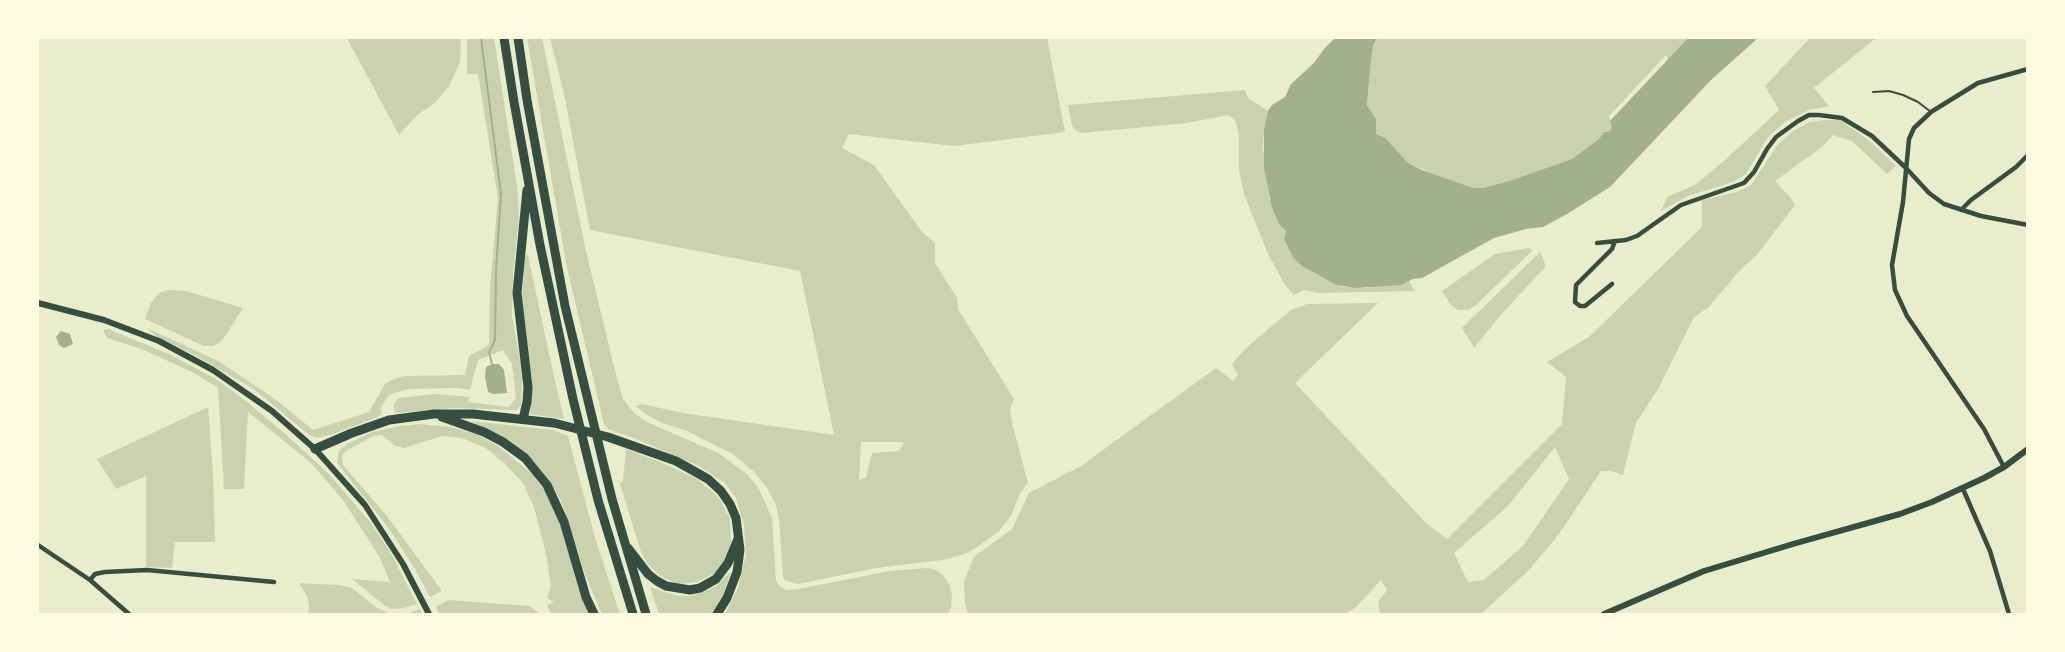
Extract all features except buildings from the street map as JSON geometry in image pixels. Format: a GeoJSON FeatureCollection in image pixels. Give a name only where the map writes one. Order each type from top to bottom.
{"type":"FeatureCollection","features":[{"type":"Feature","properties":{"kind":"highway"},"geometry":{"type":"LineString","coordinates":[[504,38],[552,304],[573,399],[612,548],[633,615]]}},
{"type":"Feature","properties":{"kind":"highway"},"geometry":{"type":"LineString","coordinates":[[518,38],[554,249],[586,395],[624,543],[646,615]]}},
{"type":"Feature","properties":{"kind":"highway"},"geometry":{"type":"LineString","coordinates":[[522,419],[528,387],[517,293],[528,178]]}},
{"type":"Feature","properties":{"kind":"highway"},"geometry":{"type":"LineString","coordinates":[[434,414],[484,432],[503,442],[525,458],[547,485],[564,522],[586,597],[594,615]]}},
{"type":"Feature","properties":{"kind":"highway"},"geometry":{"type":"LineString","coordinates":[[315,449],[387,421],[434,414],[473,414],[554,423],[644,448],[694,471],[722,491],[730,504],[736,518],[739,561],[735,581],[717,615]]}},
{"type":"Feature","properties":{"kind":"highway"},"geometry":{"type":"LineString","coordinates":[[624,543],[648,574],[657,581],[666,586],[690,590],[700,588],[716,579],[728,563],[739,537]]}},
{"type":"Feature","properties":{"kind":"street"},"geometry":{"type":"LineString","coordinates":[[2004,467],[1984,429],[1902,307],[1892,277],[1893,252],[1903,202],[1909,138],[1914,128],[1931,112],[1978,83],[2028,69]]}},
{"type":"Feature","properties":{"kind":"street"},"geometry":{"type":"LineString","coordinates":[[1597,243],[1636,236],[1681,205],[1744,183],[1754,172],[1776,137],[1809,115],[1831,115],[1854,123],[1872,136],[1937,200],[1981,216],[2028,225]]}},
{"type":"Feature","properties":{"kind":"street"},"geometry":{"type":"LineString","coordinates":[[1961,210],[2028,155]]}},
{"type":"Feature","properties":{"kind":"street"},"geometry":{"type":"LineString","coordinates":[[1612,284],[1585,306],[1580,306],[1575,302],[1576,285],[1612,249],[1615,241]]}},
{"type":"Feature","properties":{"kind":"street"},"geometry":{"type":"LineString","coordinates":[[38,303],[104,320],[159,341],[244,389],[272,411],[315,449],[365,505],[387,537],[416,587],[429,615]]}},
{"type":"Feature","properties":{"kind":"street"},"geometry":{"type":"LineString","coordinates":[[1604,615],[1704,571],[1900,514],[1963,489],[2004,467],[2028,449]]}},
{"type":"Feature","properties":{"kind":"street"},"geometry":{"type":"LineString","coordinates":[[1963,489],[1990,551],[2009,615]]}},
{"type":"Feature","properties":{"kind":"street"},"geometry":{"type":"LineString","coordinates":[[38,545],[90,580],[129,615]]}},
{"type":"Feature","properties":{"kind":"street"},"geometry":{"type":"LineString","coordinates":[[90,580],[95,574],[105,572],[147,570],[274,582]]}},
{"type":"Feature","properties":{"kind":"lane"},"geometry":{"type":"LineString","coordinates":[[1873,92],[1889,91],[1903,95],[1918,102],[1931,112]]}},
{"type":"Feature","properties":{"kind":"shaded area"},"geometry":{"type":"Polygon","coordinates":[[[347,38],[461,38],[460,62],[449,86],[436,102],[416,116],[399,135],[347,38]]]}},
{"type":"Feature","properties":{"kind":"shaded area"},"geometry":{"type":"Polygon","coordinates":[[[467,38],[494,38],[517,186],[519,217],[513,273],[512,316],[522,385],[521,405],[516,410],[455,408],[395,413],[394,403],[399,398],[434,394],[470,397],[468,402],[509,407],[516,398],[512,364],[503,350],[478,360],[470,390],[458,388],[409,389],[394,393],[388,396],[381,408],[382,414],[378,417],[317,438],[309,435],[255,390],[193,354],[157,337],[147,328],[220,362],[275,399],[313,430],[369,412],[385,384],[394,379],[405,376],[465,375],[469,356],[489,345],[490,287],[498,198],[478,74],[467,74],[467,38]]]}},
{"type":"Feature","properties":{"kind":"shaded area"},"geometry":{"type":"Polygon","coordinates":[[[527,38],[542,38],[586,251],[623,399],[634,413],[647,422],[718,453],[748,475],[759,489],[772,518],[776,580],[779,586],[787,590],[798,589],[890,571],[934,569],[943,575],[950,586],[952,595],[948,614],[725,614],[738,588],[746,555],[744,525],[736,498],[725,483],[699,466],[608,429],[604,424],[567,268],[527,38]]]}},
{"type":"Feature","properties":{"kind":"shaded area"},"geometry":{"type":"Polygon","coordinates":[[[550,38],[1047,38],[1065,132],[954,146],[849,134],[842,148],[874,165],[922,232],[935,243],[935,263],[957,298],[958,309],[1014,399],[1010,409],[1012,423],[1028,483],[1020,493],[1011,516],[998,532],[965,554],[943,560],[876,568],[798,584],[785,580],[776,505],[767,488],[754,472],[733,454],[685,430],[662,423],[636,406],[642,404],[683,413],[834,435],[800,271],[590,230],[564,94],[550,38]],[[861,442],[859,480],[866,478],[872,453],[899,451],[903,442],[861,442]]]}},
{"type":"Feature","properties":{"kind":"shaded area"},"geometry":{"type":"Polygon","coordinates":[[[1335,38],[1377,38],[1373,46],[1367,105],[1376,119],[1376,134],[1385,138],[1407,162],[1422,170],[1473,188],[1483,188],[1572,159],[1599,139],[1604,132],[1609,132],[1612,127],[1610,121],[1688,38],[1758,38],[1711,80],[1610,187],[1567,214],[1543,227],[1494,238],[1422,278],[1413,279],[1401,285],[1355,288],[1337,285],[1302,266],[1294,259],[1284,239],[1286,231],[1279,224],[1272,208],[1264,168],[1264,130],[1268,111],[1272,105],[1285,97],[1291,84],[1314,63],[1335,38]]]}},
{"type":"Feature","properties":{"kind":"shaded area"},"geometry":{"type":"Polygon","coordinates":[[[1377,38],[1688,38],[1668,60],[1666,55],[1609,116],[1612,127],[1609,132],[1604,132],[1599,139],[1572,159],[1512,180],[1483,188],[1473,188],[1444,179],[1407,162],[1376,134],[1376,119],[1367,105],[1373,46],[1377,38]]]}},
{"type":"Feature","properties":{"kind":"shaded area"},"geometry":{"type":"Polygon","coordinates":[[[1810,38],[1876,38],[1814,88],[1829,106],[1809,110],[1785,122],[1768,137],[1746,174],[1733,182],[1688,196],[1661,211],[1667,197],[1695,185],[1779,110],[1765,86],[1810,38]]]}},
{"type":"Feature","properties":{"kind":"shaded area"},"geometry":{"type":"Polygon","coordinates":[[[1245,90],[1248,98],[1268,111],[1263,148],[1269,197],[1279,224],[1286,231],[1284,239],[1294,259],[1302,266],[1342,287],[1367,288],[1409,281],[1415,291],[1317,293],[1304,290],[1294,295],[1285,285],[1268,254],[1244,194],[1239,171],[1239,136],[1236,122],[1229,115],[1187,123],[1082,133],[1072,126],[1068,105],[1245,90]]]}},
{"type":"Feature","properties":{"kind":"shaded area"},"geometry":{"type":"Polygon","coordinates":[[[1840,120],[1871,142],[1896,166],[1887,174],[1852,141],[1833,135],[1822,147],[1775,181],[1795,205],[1756,256],[1740,270],[1708,308],[1694,317],[1658,389],[1636,423],[1623,475],[1601,471],[1559,534],[1529,570],[1481,614],[1380,614],[1378,602],[1387,590],[1381,580],[1356,607],[1345,614],[968,614],[964,581],[974,557],[1012,529],[1029,493],[1081,466],[1216,368],[1233,381],[1238,375],[1232,364],[1245,349],[1291,310],[1307,304],[1378,303],[1295,383],[1427,524],[1447,539],[1562,424],[1566,377],[1547,362],[1589,337],[1702,227],[1702,200],[1737,192],[1751,185],[1778,144],[1793,131],[1810,122],[1840,120]],[[1555,447],[1508,506],[1454,553],[1468,582],[1484,580],[1523,546],[1569,479],[1555,447]]]}},
{"type":"Feature","properties":{"kind":"shaded area"},"geometry":{"type":"Polygon","coordinates":[[[1528,248],[1533,250],[1475,306],[1468,310],[1458,310],[1450,304],[1442,291],[1495,254],[1528,248]]]}},
{"type":"Feature","properties":{"kind":"shaded area"},"geometry":{"type":"Polygon","coordinates":[[[1540,252],[1546,266],[1474,348],[1462,328],[1540,252]]]}},
{"type":"Feature","properties":{"kind":"shaded area"},"geometry":{"type":"Polygon","coordinates":[[[528,255],[564,419],[530,414],[532,378],[526,350],[522,299],[525,256],[528,255]]]}},
{"type":"Feature","properties":{"kind":"shaded area"},"geometry":{"type":"Polygon","coordinates":[[[169,290],[186,291],[243,308],[222,341],[213,346],[204,346],[145,319],[151,303],[159,293],[169,290]]]}},
{"type":"Feature","properties":{"kind":"shaded area"},"geometry":{"type":"Polygon","coordinates":[[[108,329],[169,354],[216,379],[283,432],[328,473],[371,523],[391,553],[417,604],[392,609],[352,579],[390,582],[379,556],[343,500],[311,463],[248,412],[244,489],[224,489],[218,388],[194,373],[144,350],[107,338],[103,330],[108,329]]]}},
{"type":"Feature","properties":{"kind":"shaded area"},"geometry":{"type":"Polygon","coordinates":[[[61,331],[70,334],[73,344],[64,348],[59,345],[56,337],[61,331]]]}},
{"type":"Feature","properties":{"kind":"shaded area"},"geometry":{"type":"Polygon","coordinates":[[[499,364],[504,370],[507,393],[488,392],[486,367],[499,364]]]}},
{"type":"Feature","properties":{"kind":"shaded area"},"geometry":{"type":"Polygon","coordinates":[[[208,407],[215,542],[175,542],[172,568],[146,567],[146,476],[116,489],[97,459],[208,407]]]}},
{"type":"Feature","properties":{"kind":"shaded area"},"geometry":{"type":"Polygon","coordinates":[[[471,421],[553,430],[568,436],[595,538],[620,614],[602,614],[585,574],[561,500],[540,469],[511,441],[471,421]]]}},
{"type":"Feature","properties":{"kind":"shaded area"},"geometry":{"type":"Polygon","coordinates":[[[420,424],[450,427],[476,434],[498,446],[531,473],[545,491],[557,515],[589,614],[551,614],[547,605],[554,602],[547,598],[551,587],[546,553],[534,507],[523,483],[486,448],[462,438],[442,436],[404,448],[395,446],[382,435],[373,436],[346,451],[342,456],[343,465],[387,516],[442,591],[430,597],[389,529],[337,463],[339,451],[347,444],[372,432],[420,424]]]}},
{"type":"Feature","properties":{"kind":"shaded area"},"geometry":{"type":"Polygon","coordinates":[[[626,449],[697,479],[721,501],[730,519],[731,542],[722,565],[715,573],[697,582],[678,584],[660,576],[647,563],[641,552],[620,484],[623,480],[626,449]]]}},
{"type":"Feature","properties":{"kind":"shaded area"},"geometry":{"type":"Polygon","coordinates":[[[731,573],[724,593],[711,614],[659,614],[650,587],[678,596],[691,596],[715,587],[731,573]]]}},
{"type":"Feature","properties":{"kind":"shaded area"},"geometry":{"type":"Polygon","coordinates":[[[299,583],[352,588],[377,608],[391,614],[308,614],[307,596],[299,583]]]}},
{"type":"Feature","properties":{"kind":"shaded area"},"geometry":{"type":"Polygon","coordinates":[[[448,600],[529,606],[541,614],[439,614],[436,607],[448,600]]]}},
{"type":"Feature","properties":{"kind":"shaded area"},"geometry":{"type":"Polygon","coordinates":[[[420,609],[423,614],[405,614],[420,609]]]}},
{"type":"Feature","properties":{"kind":"waterway"},"geometry":{"type":"LineString","coordinates":[[481,38],[501,194],[496,270],[495,340],[489,352],[492,364]]}}]}
